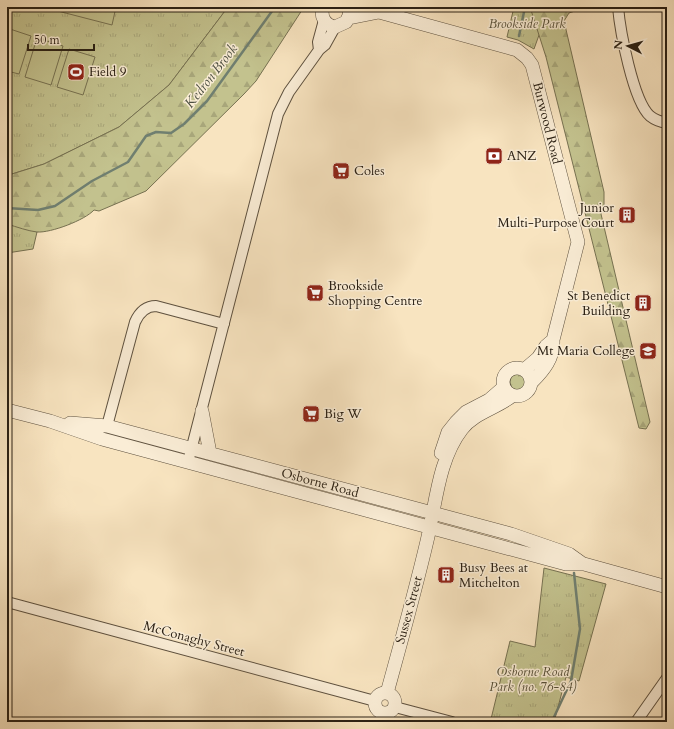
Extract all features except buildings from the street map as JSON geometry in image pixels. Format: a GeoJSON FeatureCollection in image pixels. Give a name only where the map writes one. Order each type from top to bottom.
{"type":"FeatureCollection","features":[{"type":"Feature","properties":{"kind":"street"},"geometry":{"type":"LineString","coordinates":[[618,7],[627,58],[642,106],[650,116],[667,123]]}},
{"type":"Feature","properties":{"kind":"street"},"geometry":{"type":"LineString","coordinates":[[188,462],[278,114],[289,92],[319,50],[325,45],[335,27],[343,24],[349,13],[374,10]]}},
{"type":"Feature","properties":{"kind":"street","name":"Burwood Road"},"geometry":{"type":"LineString","coordinates":[[374,10],[517,50],[527,58],[532,65],[578,242],[553,340],[553,349],[550,359],[532,382]]}},
{"type":"Feature","properties":{"kind":"street"},"geometry":{"type":"LineString","coordinates":[[324,14],[327,24],[335,27]]}},
{"type":"Feature","properties":{"kind":"street"},"geometry":{"type":"LineString","coordinates":[[319,50],[318,42],[324,14]]}},
{"type":"Feature","properties":{"kind":"street"},"geometry":{"type":"LineString","coordinates":[[107,426],[135,322],[141,311],[149,307],[156,306],[224,324]]}},
{"type":"Feature","properties":{"kind":"street","name":"Burwood Road"},"geometry":{"type":"LineString","coordinates":[[524,370],[538,358],[546,346],[553,340]]}},
{"type":"Feature","properties":{"kind":"street"},"geometry":{"type":"LineString","coordinates":[[430,527],[430,512],[448,454],[462,429],[474,418],[503,404],[508,391],[504,378],[508,371],[516,368],[524,370],[532,382],[526,394],[519,396],[508,391]]}},
{"type":"Feature","properties":{"kind":"street","name":"Osborne Road"},"geometry":{"type":"LineString","coordinates":[[7,410],[50,421],[102,439],[566,564],[584,564],[667,587]]}},
{"type":"Feature","properties":{"kind":"street"},"geometry":{"type":"LineString","coordinates":[[202,412],[210,453]]}},
{"type":"Feature","properties":{"kind":"street","name":"Osborne Road"},"geometry":{"type":"LineString","coordinates":[[50,421],[107,426],[192,448],[531,540],[569,554],[584,564]]}},
{"type":"Feature","properties":{"kind":"street","name":"Sussex Street"},"geometry":{"type":"LineString","coordinates":[[387,693],[430,527]]}},
{"type":"Feature","properties":{"kind":"street","name":"McConaghy Street"},"geometry":{"type":"LineString","coordinates":[[7,602],[375,701]]}},
{"type":"Feature","properties":{"kind":"street"},"geometry":{"type":"LineString","coordinates":[[636,722],[667,678]]}},
{"type":"Feature","properties":{"kind":"street"},"geometry":{"type":"LineString","coordinates":[[387,693],[393,697],[394,706],[388,713],[380,717],[375,701],[379,694],[387,693]]}},
{"type":"Feature","properties":{"kind":"street"},"geometry":{"type":"LineString","coordinates":[[394,706],[452,722]]}},
{"type":"Feature","properties":{"kind":"green space"},"geometry":{"type":"Polygon","coordinates":[[[7,7],[228,7],[169,85],[119,127],[44,164],[12,174],[7,171],[7,7]]]}},
{"type":"Feature","properties":{"kind":"green space"},"geometry":{"type":"Polygon","coordinates":[[[51,7],[116,7],[112,25],[50,9],[51,7]]]}},
{"type":"Feature","properties":{"kind":"green space"},"geometry":{"type":"Polygon","coordinates":[[[228,7],[304,7],[256,81],[146,191],[99,211],[94,210],[76,222],[43,232],[22,229],[7,224],[7,171],[12,174],[44,164],[119,127],[169,85],[228,7]]]}},
{"type":"Feature","properties":{"kind":"green space","name":"Brookside Park"},"geometry":{"type":"Polygon","coordinates":[[[514,7],[588,7],[548,10],[534,49],[518,40],[507,37],[514,7]]]}},
{"type":"Feature","properties":{"kind":"green space"},"geometry":{"type":"Polygon","coordinates":[[[530,7],[587,7],[569,13],[564,21],[604,192],[604,208],[601,214],[650,422],[646,429],[639,428],[546,57],[530,7]]]}},
{"type":"Feature","properties":{"kind":"green space"},"geometry":{"type":"Polygon","coordinates":[[[7,28],[31,36],[19,74],[7,71],[7,28]]]}},
{"type":"Feature","properties":{"kind":"green space"},"geometry":{"type":"Polygon","coordinates":[[[37,38],[63,46],[51,85],[25,77],[37,38]]]}},
{"type":"Feature","properties":{"kind":"green space","name":"Field 9"},"geometry":{"type":"Polygon","coordinates":[[[69,49],[95,57],[83,95],[57,87],[69,49]]]}},
{"type":"Feature","properties":{"kind":"green space"},"geometry":{"type":"Polygon","coordinates":[[[7,223],[37,232],[33,249],[7,253],[7,223]]]}},
{"type":"Feature","properties":{"kind":"green space"},"geometry":{"type":"Polygon","coordinates":[[[515,374],[521,374],[526,379],[524,388],[521,390],[515,390],[510,385],[510,379],[515,374]]]}},
{"type":"Feature","properties":{"kind":"green space","name":"Osborne Road Park (no. 76-84)"},"geometry":{"type":"Polygon","coordinates":[[[544,568],[606,584],[579,681],[566,677],[554,722],[494,722],[491,719],[510,641],[535,647],[544,568]]]}},
{"type":"Feature","properties":{"kind":"waterway","name":"Kedron Brook"},"geometry":{"type":"LineString","coordinates":[[7,208],[38,210],[55,206],[92,181],[128,162],[146,136],[156,132],[171,133],[184,124],[207,101],[275,7]]}},
{"type":"Feature","properties":{"kind":"waterway"},"geometry":{"type":"LineString","coordinates":[[519,36],[525,7]]}},
{"type":"Feature","properties":{"kind":"waterway"},"geometry":{"type":"LineString","coordinates":[[554,717],[571,681],[580,629],[574,573]]}},
{"type":"Feature","properties":{"kind":"place","name":"Field 9"},"geometry":{"type":"Point","coordinates":[76,72]}},
{"type":"Feature","properties":{"kind":"place","name":"ANZ"},"geometry":{"type":"Point","coordinates":[494,156]}},
{"type":"Feature","properties":{"kind":"place","name":"Coles"},"geometry":{"type":"Point","coordinates":[341,171]}},
{"type":"Feature","properties":{"kind":"place","name":"Junior Multi-Purpose Court"},"geometry":{"type":"Point","coordinates":[627,215]}},
{"type":"Feature","properties":{"kind":"place","name":"Brookside Shopping Centre"},"geometry":{"type":"Point","coordinates":[315,293]}},
{"type":"Feature","properties":{"kind":"place","name":"St Benedict Building"},"geometry":{"type":"Point","coordinates":[643,303]}},
{"type":"Feature","properties":{"kind":"place","name":"Mt Maria College"},"geometry":{"type":"Point","coordinates":[648,351]}},
{"type":"Feature","properties":{"kind":"place","name":"Big W"},"geometry":{"type":"Point","coordinates":[311,414]}},
{"type":"Feature","properties":{"kind":"place","name":"Busy Bees at Mitchelton"},"geometry":{"type":"Point","coordinates":[446,575]}}]}
